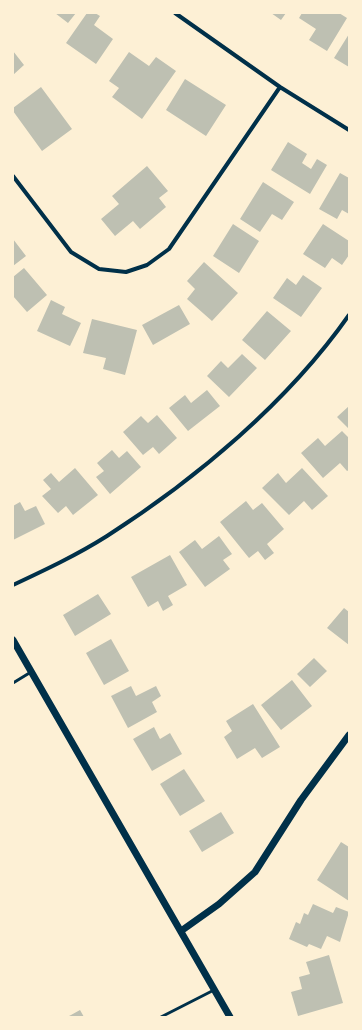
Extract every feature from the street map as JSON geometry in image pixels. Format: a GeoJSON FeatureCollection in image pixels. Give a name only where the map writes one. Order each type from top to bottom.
{"type":"FeatureCollection","features":[{"type":"Feature","properties":{"kind":"street"},"geometry":{"type":"LineString","coordinates":[[175,13],[280,87],[349,130]]}},
{"type":"Feature","properties":{"kind":"street"},"geometry":{"type":"LineString","coordinates":[[13,176],[71,252],[99,269],[126,272],[147,265],[169,249],[280,87]]}},
{"type":"Feature","properties":{"kind":"street"},"geometry":{"type":"LineString","coordinates":[[13,586],[106,536],[152,505],[220,453],[288,390],[349,315]]}},
{"type":"Feature","properties":{"kind":"street"},"geometry":{"type":"LineString","coordinates":[[13,640],[230,1017]]}},
{"type":"Feature","properties":{"kind":"street"},"geometry":{"type":"LineString","coordinates":[[181,931],[219,904],[255,872],[301,800],[349,735]]}},
{"type":"Feature","properties":{"kind":"lane"},"geometry":{"type":"LineString","coordinates":[[13,683],[31,672]]}},
{"type":"Feature","properties":{"kind":"lane"},"geometry":{"type":"LineString","coordinates":[[161,1017],[214,990]]}},
{"type":"Feature","properties":{"kind":"building"},"geometry":{"type":"Polygon","coordinates":[[[55,13],[76,13],[68,23],[55,13]]]}},
{"type":"Feature","properties":{"kind":"building"},"geometry":{"type":"Polygon","coordinates":[[[87,13],[95,13],[100,16],[94,25],[113,39],[96,64],[66,43],[87,13]]]}},
{"type":"Feature","properties":{"kind":"building"},"geometry":{"type":"Polygon","coordinates":[[[271,13],[286,13],[281,20],[271,13]]]}},
{"type":"Feature","properties":{"kind":"building"},"geometry":{"type":"Polygon","coordinates":[[[302,13],[339,13],[347,18],[327,51],[309,40],[316,29],[299,18],[302,13]]]}},
{"type":"Feature","properties":{"kind":"building"},"geometry":{"type":"Polygon","coordinates":[[[349,34],[349,67],[334,58],[349,34]]]}},
{"type":"Feature","properties":{"kind":"building"},"geometry":{"type":"Polygon","coordinates":[[[13,51],[24,65],[13,75],[13,51]]]}},
{"type":"Feature","properties":{"kind":"building"},"geometry":{"type":"Polygon","coordinates":[[[129,52],[149,66],[156,57],[176,71],[142,119],[112,97],[119,88],[109,81],[129,52]]]}},
{"type":"Feature","properties":{"kind":"building"},"geometry":{"type":"Polygon","coordinates":[[[185,79],[226,105],[206,136],[166,110],[185,79]]]}},
{"type":"Feature","properties":{"kind":"building"},"geometry":{"type":"Polygon","coordinates":[[[41,87],[72,129],[42,151],[13,111],[13,108],[41,87]]]}},
{"type":"Feature","properties":{"kind":"building"},"geometry":{"type":"Polygon","coordinates":[[[288,142],[307,154],[302,163],[311,169],[317,159],[327,165],[310,194],[271,170],[288,142]]]}},
{"type":"Feature","properties":{"kind":"building"},"geometry":{"type":"Polygon","coordinates":[[[147,166],[168,191],[159,198],[166,207],[140,229],[133,221],[115,236],[101,219],[119,204],[112,196],[147,166]]]}},
{"type":"Feature","properties":{"kind":"building"},"geometry":{"type":"Polygon","coordinates":[[[340,173],[349,178],[349,214],[342,210],[337,219],[319,209],[340,173]]]}},
{"type":"Feature","properties":{"kind":"building"},"geometry":{"type":"Polygon","coordinates":[[[263,182],[294,202],[282,220],[272,214],[260,232],[240,219],[263,182]]]}},
{"type":"Feature","properties":{"kind":"building"},"geometry":{"type":"Polygon","coordinates":[[[233,224],[259,241],[239,273],[213,256],[233,224]]]}},
{"type":"Feature","properties":{"kind":"building"},"geometry":{"type":"Polygon","coordinates":[[[323,224],[349,241],[349,255],[342,265],[332,258],[325,268],[303,254],[323,224]]]}},
{"type":"Feature","properties":{"kind":"building"},"geometry":{"type":"Polygon","coordinates":[[[13,239],[26,256],[13,266],[13,239]]]}},
{"type":"Feature","properties":{"kind":"building"},"geometry":{"type":"Polygon","coordinates":[[[204,262],[238,293],[212,321],[187,299],[195,289],[187,281],[204,262]]]}},
{"type":"Feature","properties":{"kind":"building"},"geometry":{"type":"Polygon","coordinates":[[[24,268],[47,295],[27,312],[13,296],[13,277],[24,268]]]}},
{"type":"Feature","properties":{"kind":"building"},"geometry":{"type":"Polygon","coordinates":[[[303,275],[322,288],[301,317],[273,298],[287,278],[296,285],[303,275]]]}},
{"type":"Feature","properties":{"kind":"building"},"geometry":{"type":"Polygon","coordinates":[[[51,300],[65,307],[62,314],[81,323],[70,346],[37,331],[51,300]]]}},
{"type":"Feature","properties":{"kind":"building"},"geometry":{"type":"Polygon","coordinates":[[[179,305],[190,324],[153,345],[142,325],[179,305]]]}},
{"type":"Feature","properties":{"kind":"building"},"geometry":{"type":"Polygon","coordinates":[[[267,311],[291,331],[265,360],[242,340],[267,311]]]}},
{"type":"Feature","properties":{"kind":"building"},"geometry":{"type":"Polygon","coordinates":[[[92,319],[137,330],[125,375],[103,369],[106,358],[83,353],[92,319]]]}},
{"type":"Feature","properties":{"kind":"building"},"geometry":{"type":"Polygon","coordinates":[[[242,354],[257,368],[229,397],[207,376],[221,361],[228,368],[242,354]]]}},
{"type":"Feature","properties":{"kind":"building"},"geometry":{"type":"Polygon","coordinates":[[[207,390],[220,406],[188,431],[169,408],[185,395],[191,403],[207,390]]]}},
{"type":"Feature","properties":{"kind":"building"},"geometry":{"type":"Polygon","coordinates":[[[349,406],[349,429],[337,417],[349,406]]]}},
{"type":"Feature","properties":{"kind":"building"},"geometry":{"type":"Polygon","coordinates":[[[157,415],[177,438],[159,454],[153,447],[143,455],[123,432],[141,416],[148,423],[157,415]]]}},
{"type":"Feature","properties":{"kind":"building"},"geometry":{"type":"Polygon","coordinates":[[[342,431],[349,438],[349,470],[347,471],[340,463],[323,478],[301,453],[318,438],[325,446],[342,431]]]}},
{"type":"Feature","properties":{"kind":"building"},"geometry":{"type":"Polygon","coordinates":[[[112,450],[119,458],[127,451],[141,467],[110,494],[96,477],[104,471],[97,463],[112,450]]]}},
{"type":"Feature","properties":{"kind":"building"},"geometry":{"type":"Polygon","coordinates":[[[75,468],[98,495],[73,515],[66,506],[58,513],[42,496],[51,489],[43,480],[51,473],[59,482],[75,468]]]}},
{"type":"Feature","properties":{"kind":"building"},"geometry":{"type":"Polygon","coordinates":[[[302,468],[328,496],[312,510],[304,501],[289,515],[262,488],[278,473],[286,483],[302,468]]]}},
{"type":"Feature","properties":{"kind":"building"},"geometry":{"type":"Polygon","coordinates":[[[246,501],[253,510],[262,503],[284,529],[267,544],[274,553],[265,560],[258,551],[249,558],[220,522],[246,501]]]}},
{"type":"Feature","properties":{"kind":"building"},"geometry":{"type":"Polygon","coordinates":[[[20,502],[25,511],[36,506],[45,524],[13,540],[13,506],[20,502]]]}},
{"type":"Feature","properties":{"kind":"building"},"geometry":{"type":"Polygon","coordinates":[[[219,536],[232,554],[223,560],[230,569],[205,587],[179,552],[195,540],[202,549],[219,536]]]}},
{"type":"Feature","properties":{"kind":"building"},"geometry":{"type":"Polygon","coordinates":[[[170,555],[187,585],[168,596],[173,605],[163,611],[158,601],[148,607],[131,577],[170,555]]]}},
{"type":"Feature","properties":{"kind":"building"},"geometry":{"type":"Polygon","coordinates":[[[98,594],[111,614],[75,636],[63,615],[98,594]]]}},
{"type":"Feature","properties":{"kind":"building"},"geometry":{"type":"Polygon","coordinates":[[[344,608],[349,612],[349,645],[327,628],[344,608]]]}},
{"type":"Feature","properties":{"kind":"building"},"geometry":{"type":"Polygon","coordinates":[[[111,639],[129,671],[104,685],[86,653],[111,639]]]}},
{"type":"Feature","properties":{"kind":"building"},"geometry":{"type":"Polygon","coordinates":[[[314,658],[327,671],[310,687],[297,674],[314,658]]]}},
{"type":"Feature","properties":{"kind":"building"},"geometry":{"type":"Polygon","coordinates":[[[292,680],[312,706],[281,730],[261,705],[292,680]]]}},
{"type":"Feature","properties":{"kind":"building"},"geometry":{"type":"Polygon","coordinates":[[[131,686],[136,696],[156,686],[161,696],[152,702],[157,712],[128,728],[111,696],[131,686]]]}},
{"type":"Feature","properties":{"kind":"building"},"geometry":{"type":"Polygon","coordinates":[[[253,704],[280,747],[262,758],[255,748],[237,759],[224,737],[232,731],[226,721],[253,704]]]}},
{"type":"Feature","properties":{"kind":"building"},"geometry":{"type":"Polygon","coordinates":[[[154,727],[160,739],[170,733],[182,754],[152,771],[133,739],[154,727]]]}},
{"type":"Feature","properties":{"kind":"building"},"geometry":{"type":"Polygon","coordinates":[[[184,769],[205,801],[180,816],[160,784],[184,769]]]}},
{"type":"Feature","properties":{"kind":"building"},"geometry":{"type":"Polygon","coordinates":[[[221,812],[234,833],[202,852],[189,831],[221,812]]]}},
{"type":"Feature","properties":{"kind":"building"},"geometry":{"type":"Polygon","coordinates":[[[341,842],[349,847],[349,901],[317,880],[341,842]]]}},
{"type":"Feature","properties":{"kind":"building"},"geometry":{"type":"Polygon","coordinates":[[[313,904],[333,913],[336,907],[349,912],[340,942],[327,936],[321,949],[309,944],[307,947],[289,939],[296,922],[300,924],[304,913],[308,915],[313,904]]]}},
{"type":"Feature","properties":{"kind":"building"},"geometry":{"type":"Polygon","coordinates":[[[329,955],[343,1003],[298,1016],[291,992],[302,989],[299,977],[310,974],[306,962],[329,955]]]}},
{"type":"Feature","properties":{"kind":"building"},"geometry":{"type":"Polygon","coordinates":[[[80,1010],[84,1017],[67,1017],[71,1015],[80,1010]]]}}]}
